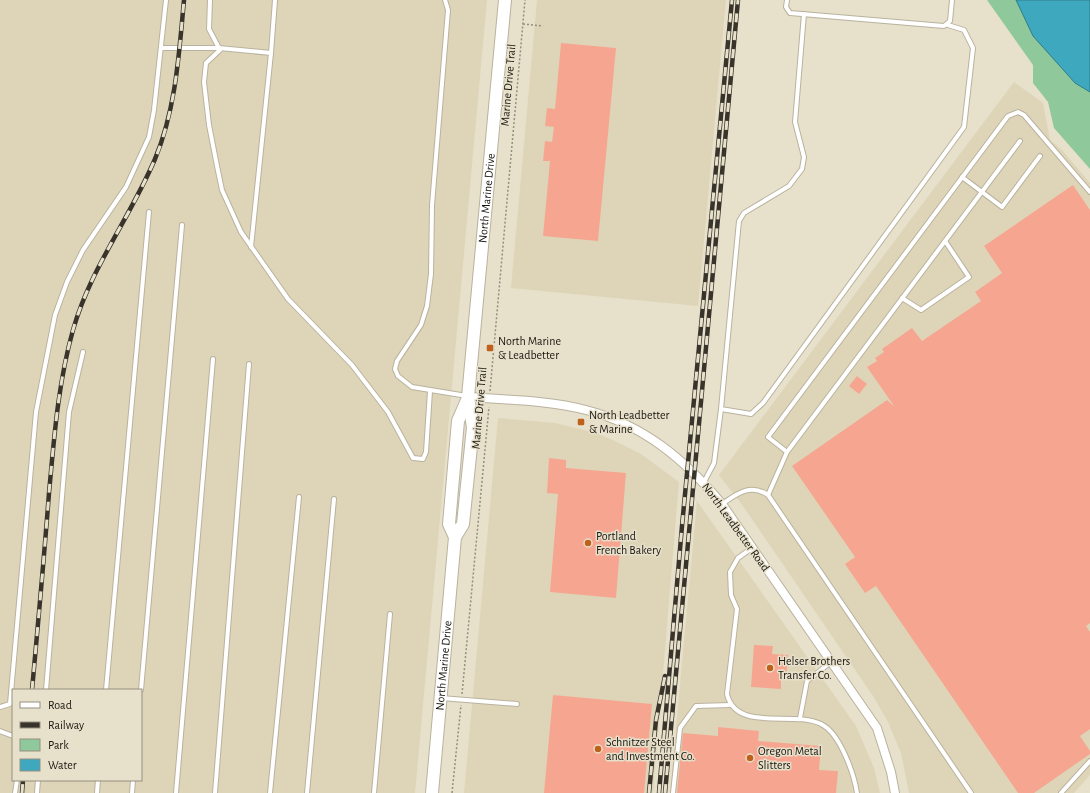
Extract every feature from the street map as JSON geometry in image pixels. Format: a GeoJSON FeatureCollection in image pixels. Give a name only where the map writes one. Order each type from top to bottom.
{"type":"FeatureCollection","features":[{"type":"Feature","properties":{"kind":"main road","name":"North Marine Drive"},"geometry":{"type":"LineString","coordinates":[[432,793],[455,537],[449,524],[458,421],[468,396],[505,0]]}},
{"type":"Feature","properties":{"kind":"street","name":"North Leadbetter Road"},"geometry":{"type":"LineString","coordinates":[[468,396],[570,407],[608,417],[646,435],[677,456],[704,482],[722,504],[877,728],[891,772],[895,793]]}},
{"type":"Feature","properties":{"kind":"lane"},"geometry":{"type":"LineString","coordinates":[[0,707],[10,704],[36,412],[55,315],[67,282],[83,250],[126,187],[149,136],[154,113],[166,0]]}},
{"type":"Feature","properties":{"kind":"lane"},"geometry":{"type":"LineString","coordinates":[[210,0],[209,29],[220,50],[206,63],[204,82],[209,125],[222,190],[241,232],[288,300],[352,366],[384,407],[413,458],[423,459],[426,452],[430,391]]}},
{"type":"Feature","properties":{"kind":"lane"},"geometry":{"type":"LineString","coordinates":[[251,247],[275,0]]}},
{"type":"Feature","properties":{"kind":"lane"},"geometry":{"type":"LineString","coordinates":[[445,0],[448,10],[432,205],[431,274],[427,306],[421,326],[397,361],[396,369],[398,376],[412,387],[468,396]]}},
{"type":"Feature","properties":{"kind":"lane"},"geometry":{"type":"LineString","coordinates":[[721,409],[751,414],[763,403],[964,127],[973,48],[964,30],[948,25],[944,26],[790,13],[786,7],[787,0]]}},
{"type":"Feature","properties":{"kind":"lane"},"geometry":{"type":"LineString","coordinates":[[948,25],[952,0]]}},
{"type":"Feature","properties":{"kind":"lane"},"geometry":{"type":"LineString","coordinates":[[704,482],[714,463],[721,409],[739,221],[744,213],[789,186],[802,169],[804,157],[795,122],[804,14]]}},
{"type":"Feature","properties":{"kind":"lane"},"geometry":{"type":"LineString","coordinates":[[161,48],[219,48],[271,53]]}},
{"type":"Feature","properties":{"kind":"lane"},"geometry":{"type":"LineString","coordinates":[[787,452],[768,437],[1008,116],[1018,112],[1024,115],[1090,192]]}},
{"type":"Feature","properties":{"kind":"lane"},"geometry":{"type":"LineString","coordinates":[[768,495],[787,452],[1020,141]]}},
{"type":"Feature","properties":{"kind":"lane"},"geometry":{"type":"LineString","coordinates":[[962,177],[1002,207],[1040,156]]}},
{"type":"Feature","properties":{"kind":"lane"},"geometry":{"type":"LineString","coordinates":[[106,689],[149,212]]}},
{"type":"Feature","properties":{"kind":"lane"},"geometry":{"type":"LineString","coordinates":[[141,689],[182,225]]}},
{"type":"Feature","properties":{"kind":"lane"},"geometry":{"type":"LineString","coordinates":[[902,298],[921,310],[969,277],[945,241]]}},
{"type":"Feature","properties":{"kind":"lane"},"geometry":{"type":"LineString","coordinates":[[46,689],[69,412],[83,352]]}},
{"type":"Feature","properties":{"kind":"lane"},"geometry":{"type":"LineString","coordinates":[[176,793],[213,359]]}},
{"type":"Feature","properties":{"kind":"lane"},"geometry":{"type":"LineString","coordinates":[[215,793],[249,364]]}},
{"type":"Feature","properties":{"kind":"lane"},"geometry":{"type":"LineString","coordinates":[[722,504],[748,489],[757,489],[768,495],[971,793]]}},
{"type":"Feature","properties":{"kind":"lane"},"geometry":{"type":"LineString","coordinates":[[270,793],[298,497]]}},
{"type":"Feature","properties":{"kind":"lane"},"geometry":{"type":"LineString","coordinates":[[307,793],[334,499]]}},
{"type":"Feature","properties":{"kind":"lane"},"geometry":{"type":"LineString","coordinates":[[752,548],[738,558],[730,572],[731,595],[737,609],[727,694],[731,705],[735,710],[752,718],[800,718],[822,724],[831,732],[843,751],[857,793]]}},
{"type":"Feature","properties":{"kind":"lane"},"geometry":{"type":"LineString","coordinates":[[374,793],[390,614]]}},
{"type":"Feature","properties":{"kind":"lane"},"geometry":{"type":"LineString","coordinates":[[800,718],[808,681],[831,662]]}},
{"type":"Feature","properties":{"kind":"lane"},"geometry":{"type":"LineString","coordinates":[[441,698],[517,704]]}},
{"type":"Feature","properties":{"kind":"lane"},"geometry":{"type":"LineString","coordinates":[[673,793],[680,728],[696,706],[731,705]]}},
{"type":"Feature","properties":{"kind":"lane"},"geometry":{"type":"LineString","coordinates":[[0,733],[12,736]]}},
{"type":"Feature","properties":{"kind":"lane"},"geometry":{"type":"LineString","coordinates":[[1061,793],[1090,761]]}},
{"type":"Feature","properties":{"kind":"lane"},"geometry":{"type":"LineString","coordinates":[[14,793],[17,781]]}},
{"type":"Feature","properties":{"kind":"lane"},"geometry":{"type":"LineString","coordinates":[[37,793],[38,781]]}},
{"type":"Feature","properties":{"kind":"lane"},"geometry":{"type":"LineString","coordinates":[[97,793],[98,781]]}},
{"type":"Feature","properties":{"kind":"lane"},"geometry":{"type":"LineString","coordinates":[[132,793],[133,781]]}},
{"type":"Feature","properties":{"kind":"path","name":"Marine Drive Trail"},"geometry":{"type":"LineString","coordinates":[[452,793],[490,399],[526,0]]}},
{"type":"Feature","properties":{"kind":"path"},"geometry":{"type":"LineString","coordinates":[[523,24],[543,26]]}},
{"type":"Feature","properties":{"kind":"shaded area"},"geometry":{"type":"Polygon","coordinates":[[[0,0],[487,0],[415,793],[0,793],[0,0]]]}},
{"type":"Feature","properties":{"kind":"shaded area"},"geometry":{"type":"Polygon","coordinates":[[[537,0],[726,0],[698,306],[511,288],[537,0]]]}},
{"type":"Feature","properties":{"kind":"shaded area"},"geometry":{"type":"Polygon","coordinates":[[[1014,82],[1043,103],[1050,140],[1062,150],[1090,183],[1090,775],[1074,793],[909,793],[901,753],[888,722],[873,696],[743,506],[719,475],[1014,82]]]}},
{"type":"Feature","properties":{"kind":"shaded area"},"geometry":{"type":"Polygon","coordinates":[[[498,418],[555,423],[596,433],[641,454],[679,482],[653,793],[464,793],[498,418]]]}},
{"type":"Feature","properties":{"kind":"shaded area"},"geometry":{"type":"Polygon","coordinates":[[[697,501],[856,726],[874,768],[880,793],[670,793],[697,501]]]}},
{"type":"Feature","properties":{"kind":"green space"},"geometry":{"type":"Polygon","coordinates":[[[987,0],[1090,0],[1090,169],[1054,128],[1048,102],[1033,83],[1033,65],[987,0]]]}},
{"type":"Feature","properties":{"kind":"water"},"geometry":{"type":"Polygon","coordinates":[[[1016,0],[1090,0],[1090,92],[1075,83],[1033,36],[1016,0]]]}},
{"type":"Feature","properties":{"kind":"building"},"geometry":{"type":"Polygon","coordinates":[[[561,43],[616,48],[598,241],[543,236],[550,161],[543,161],[545,141],[552,142],[554,127],[545,126],[547,108],[555,109],[561,43]]]}},
{"type":"Feature","properties":{"kind":"building"},"geometry":{"type":"Polygon","coordinates":[[[1073,185],[1090,210],[1090,623],[1086,626],[1090,632],[1090,729],[1080,736],[1090,751],[1090,754],[1034,793],[1018,793],[876,586],[865,593],[845,564],[855,557],[792,466],[887,400],[894,406],[867,367],[877,361],[875,358],[884,352],[882,349],[912,328],[922,341],[981,301],[975,292],[1002,273],[984,246],[1073,185]]]}},
{"type":"Feature","properties":{"kind":"building"},"geometry":{"type":"Polygon","coordinates":[[[857,376],[867,384],[859,394],[849,386],[857,376]]]}},
{"type":"Feature","properties":{"kind":"building","name":"Portland French Bakery"},"geometry":{"type":"Polygon","coordinates":[[[549,458],[566,460],[566,468],[626,473],[616,598],[550,592],[558,494],[547,493],[549,458]]]}},
{"type":"Feature","properties":{"kind":"building","name":"Helser Brothers Transfer Co."},"geometry":{"type":"Polygon","coordinates":[[[754,645],[773,646],[772,654],[788,655],[786,680],[781,680],[781,689],[751,687],[754,645]]]}},
{"type":"Feature","properties":{"kind":"building","name":"Schnitzer Steel and Investment Co."},"geometry":{"type":"Polygon","coordinates":[[[553,695],[652,704],[644,793],[544,793],[553,695]]]}},
{"type":"Feature","properties":{"kind":"building","name":"Oregon Metal Slitters"},"geometry":{"type":"Polygon","coordinates":[[[718,727],[759,731],[758,741],[821,746],[819,770],[838,771],[836,793],[677,793],[683,733],[718,736],[718,727]]]}},
{"type":"Feature","properties":{"kind":"railway"},"geometry":{"type":"LineString","coordinates":[[32,689],[55,432],[60,391],[68,350],[73,330],[90,285],[145,181],[162,140],[168,121],[176,81],[184,0]]}},
{"type":"Feature","properties":{"kind":"railway"},"geometry":{"type":"LineString","coordinates":[[659,793],[682,526],[732,0]]}},
{"type":"Feature","properties":{"kind":"railway"},"geometry":{"type":"LineString","coordinates":[[665,793],[738,0]]}},
{"type":"Feature","properties":{"kind":"railway"},"geometry":{"type":"LineString","coordinates":[[649,793],[656,720],[665,676]]}},
{"type":"Feature","properties":{"kind":"railway"},"geometry":{"type":"LineString","coordinates":[[22,793],[23,781]]}},
{"type":"Feature","properties":{"kind":"place","name":"North Marine & Leadbetter"},"geometry":{"type":"Point","coordinates":[490,348]}},
{"type":"Feature","properties":{"kind":"place","name":"North Leadbetter & Marine"},"geometry":{"type":"Point","coordinates":[581,422]}},
{"type":"Feature","properties":{"kind":"place","name":"Portland French Bakery"},"geometry":{"type":"Point","coordinates":[588,543]}},
{"type":"Feature","properties":{"kind":"place","name":"Helser Brothers Transfer Co."},"geometry":{"type":"Point","coordinates":[770,668]}},
{"type":"Feature","properties":{"kind":"place","name":"Schnitzer Steel and Investment Co."},"geometry":{"type":"Point","coordinates":[598,749]}},
{"type":"Feature","properties":{"kind":"place","name":"Oregon Metal Slitters"},"geometry":{"type":"Point","coordinates":[750,758]}}]}
